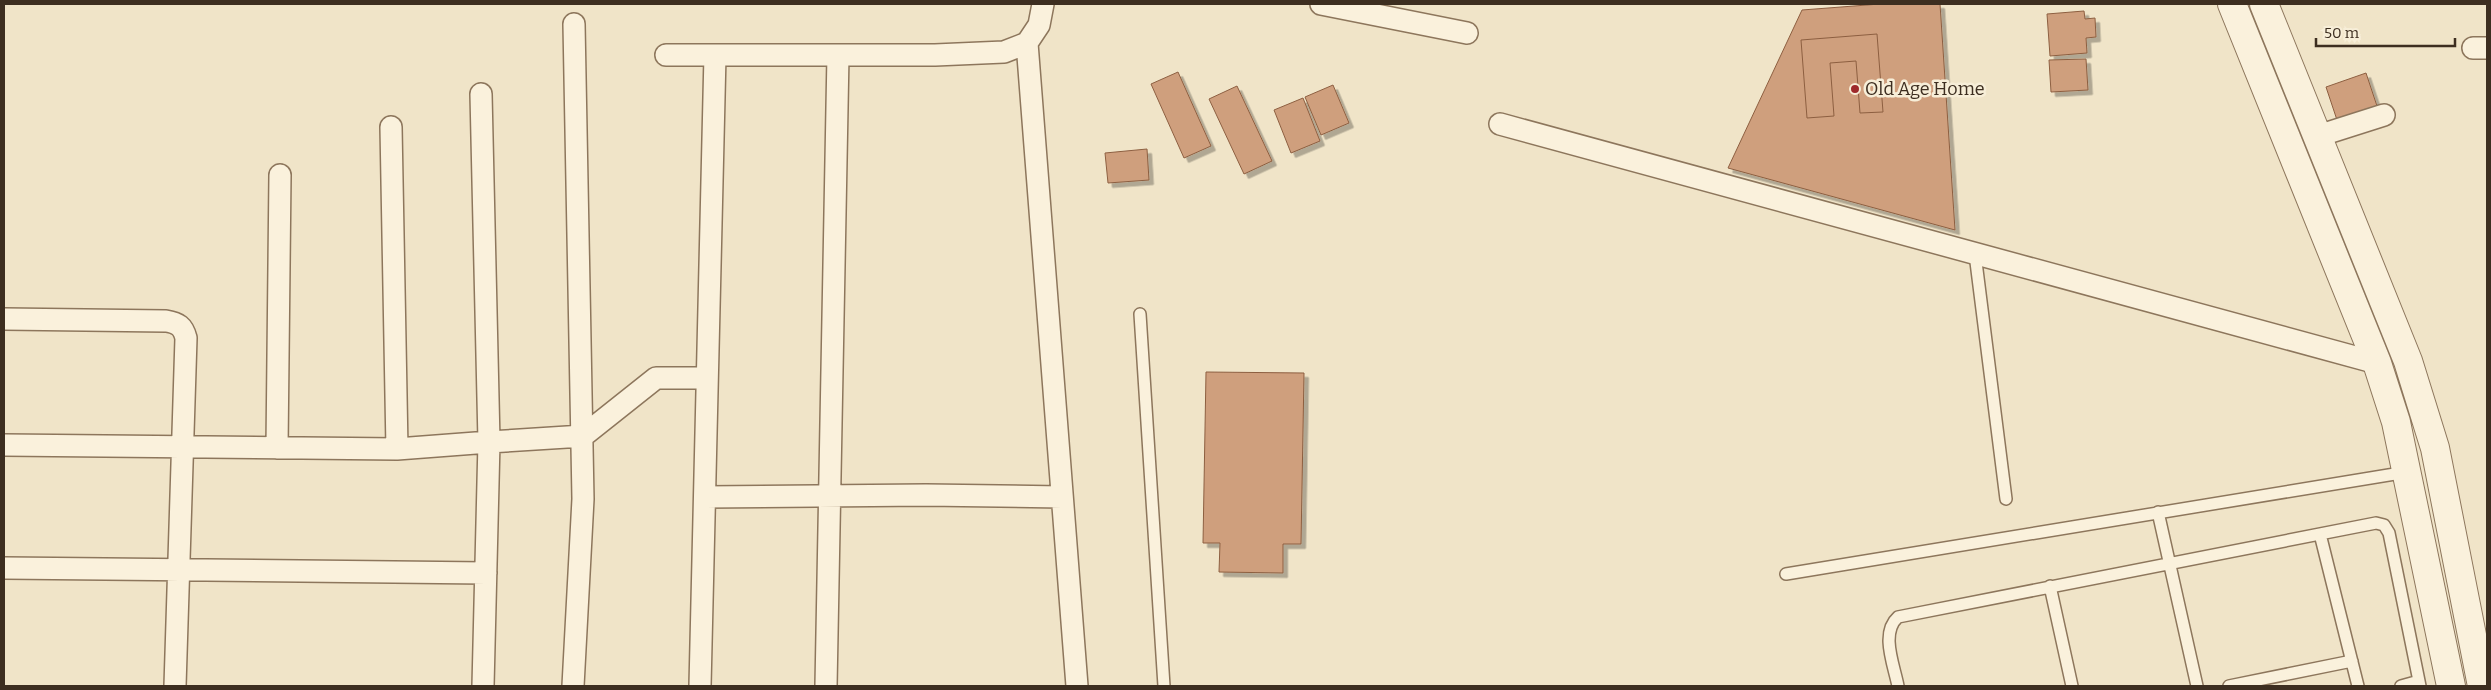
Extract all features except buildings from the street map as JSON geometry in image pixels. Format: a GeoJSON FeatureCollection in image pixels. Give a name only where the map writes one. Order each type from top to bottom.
{"type":"FeatureCollection","features":[{"type":"Feature","properties":{"kind":"street"},"geometry":{"type":"LineString","coordinates":[[666,55],[934,55],[1004,52],[1027,43],[1039,25],[1043,4]]}},
{"type":"Feature","properties":{"kind":"street"},"geometry":{"type":"LineString","coordinates":[[1320,4],[1467,33]]}},
{"type":"Feature","properties":{"kind":"street"},"geometry":{"type":"LineString","coordinates":[[2232,4],[2377,363],[2396,422],[2451,686]]}},
{"type":"Feature","properties":{"kind":"street"},"geometry":{"type":"LineString","coordinates":[[2264,4],[2408,361],[2435,448],[2482,686]]}},
{"type":"Feature","properties":{"kind":"street"},"geometry":{"type":"LineString","coordinates":[[573,686],[584,499],[574,24]]}},
{"type":"Feature","properties":{"kind":"street"},"geometry":{"type":"LineString","coordinates":[[1027,43],[1077,686]]}},
{"type":"Feature","properties":{"kind":"street"},"geometry":{"type":"LineString","coordinates":[[700,686],[715,55]]}},
{"type":"Feature","properties":{"kind":"street"},"geometry":{"type":"LineString","coordinates":[[826,686],[838,55]]}},
{"type":"Feature","properties":{"kind":"street"},"geometry":{"type":"LineString","coordinates":[[481,94],[489,442],[483,686]]}},
{"type":"Feature","properties":{"kind":"street"},"geometry":{"type":"LineString","coordinates":[[2318,136],[2384,115]]}},
{"type":"Feature","properties":{"kind":"street"},"geometry":{"type":"LineString","coordinates":[[1500,124],[2377,363]]}},
{"type":"Feature","properties":{"kind":"street"},"geometry":{"type":"LineString","coordinates":[[391,127],[397,449]]}},
{"type":"Feature","properties":{"kind":"street"},"geometry":{"type":"LineString","coordinates":[[277,448],[280,175]]}},
{"type":"Feature","properties":{"kind":"street"},"geometry":{"type":"LineString","coordinates":[[4,319],[177,323],[184,329],[186,338],[175,686]]}},
{"type":"Feature","properties":{"kind":"street"},"geometry":{"type":"LineString","coordinates":[[4,445],[397,449],[583,436],[656,378],[707,378]]}},
{"type":"Feature","properties":{"kind":"street"},"geometry":{"type":"LineString","coordinates":[[2406,464],[2435,448]]}},
{"type":"Feature","properties":{"kind":"street"},"geometry":{"type":"LineString","coordinates":[[705,497],[1062,497]]}},
{"type":"Feature","properties":{"kind":"street"},"geometry":{"type":"LineString","coordinates":[[4,568],[486,573]]}},
{"type":"Feature","properties":{"kind":"lane"},"geometry":{"type":"LineString","coordinates":[[1975,254],[2006,499]]}},
{"type":"Feature","properties":{"kind":"lane"},"geometry":{"type":"LineString","coordinates":[[1140,314],[1164,686]]}},
{"type":"Feature","properties":{"kind":"lane"},"geometry":{"type":"LineString","coordinates":[[1786,574],[2158,512],[2406,464]]}},
{"type":"Feature","properties":{"kind":"lane"},"geometry":{"type":"LineString","coordinates":[[2158,512],[2171,563],[2197,686]]}},
{"type":"Feature","properties":{"kind":"lane"},"geometry":{"type":"LineString","coordinates":[[1898,686],[1888,636],[1890,623],[1898,617],[2376,523],[2384,524],[2389,533],[2419,684],[2401,686]]}},
{"type":"Feature","properties":{"kind":"lane"},"geometry":{"type":"LineString","coordinates":[[2320,534],[2358,686]]}},
{"type":"Feature","properties":{"kind":"lane"},"geometry":{"type":"LineString","coordinates":[[2050,586],[2072,686]]}},
{"type":"Feature","properties":{"kind":"lane"},"geometry":{"type":"LineString","coordinates":[[2229,686],[2352,662]]}},
{"type":"Feature","properties":{"kind":"place","name":"Old Age Home"},"geometry":{"type":"Point","coordinates":[1855,89]}}]}
